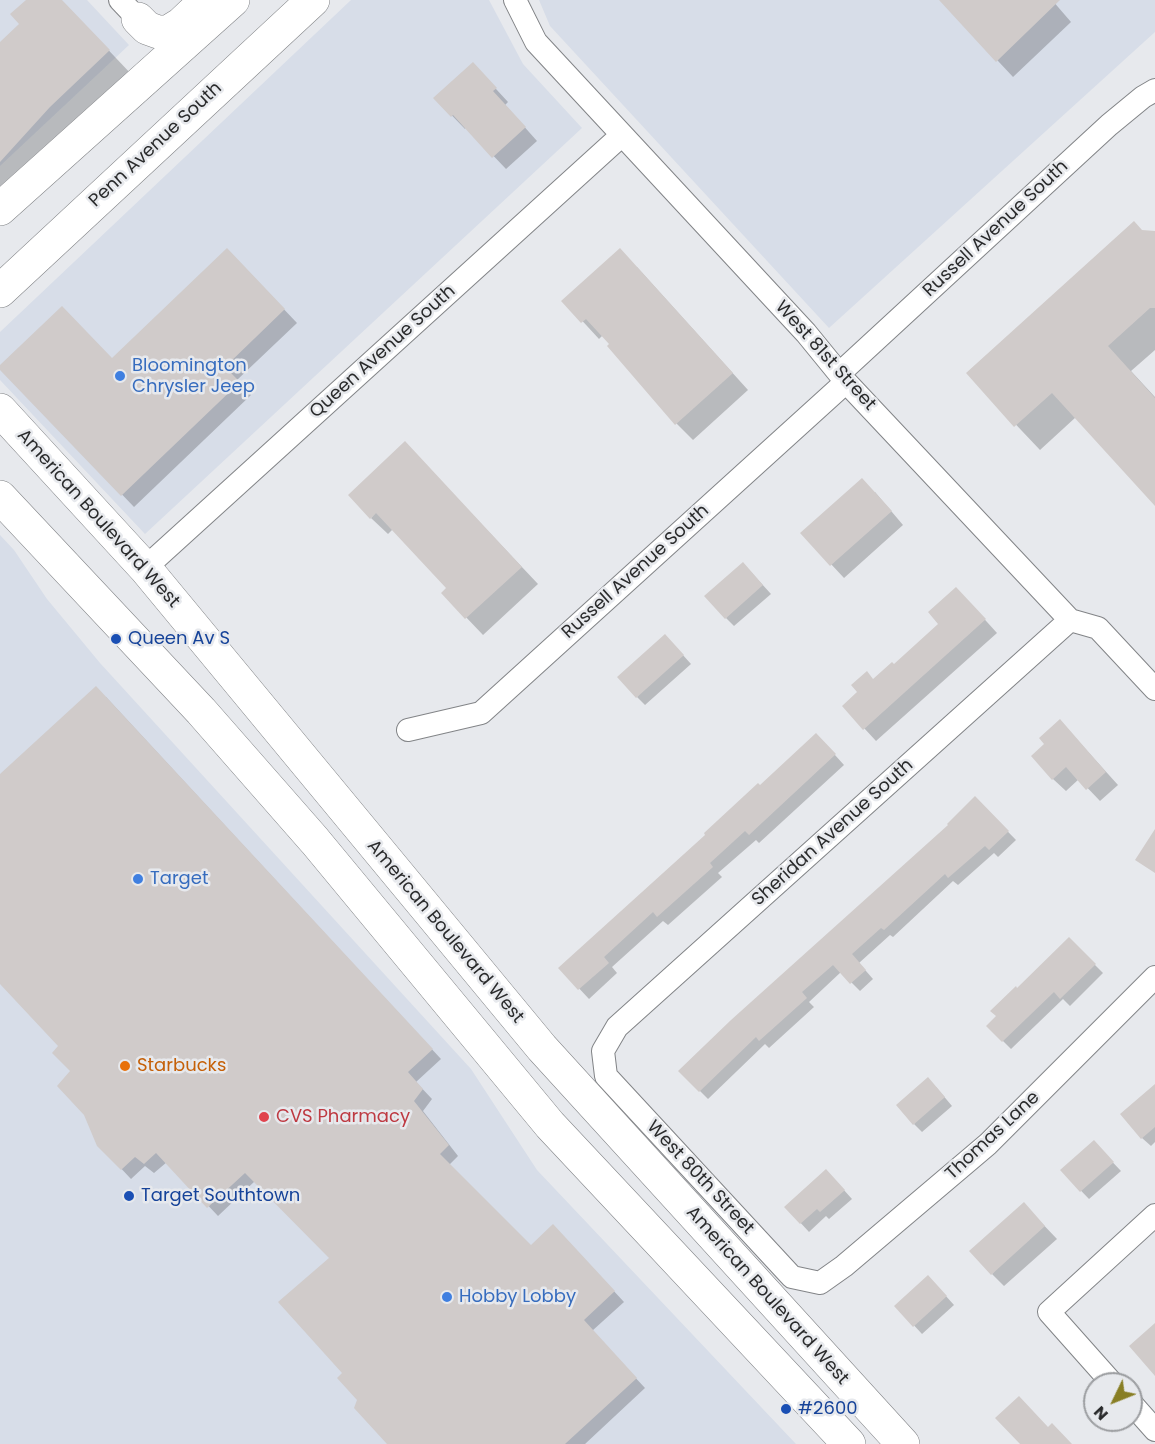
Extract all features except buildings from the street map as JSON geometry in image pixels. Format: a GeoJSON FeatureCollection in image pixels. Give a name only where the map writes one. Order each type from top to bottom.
{"type":"FeatureCollection","features":[{"type":"Feature","properties":{"kind":"main road"},"geometry":{"type":"LineString","coordinates":[[129,10],[147,28],[158,32],[168,32],[182,24],[207,0]]}},
{"type":"Feature","properties":{"kind":"main road"},"geometry":{"type":"LineString","coordinates":[[0,209],[232,0]]}},
{"type":"Feature","properties":{"kind":"main road","name":"Penn Avenue South"},"geometry":{"type":"LineString","coordinates":[[0,291],[313,0]]}},
{"type":"Feature","properties":{"kind":"main road","name":"American Boulevard West"},"geometry":{"type":"LineString","coordinates":[[0,410],[145,568],[542,1048],[903,1444]]}},
{"type":"Feature","properties":{"kind":"main road"},"geometry":{"type":"LineString","coordinates":[[0,497],[201,711],[315,841],[550,1125],[849,1444]]}},
{"type":"Feature","properties":{"kind":"street","name":"West 81st Street"},"geometry":{"type":"LineString","coordinates":[[515,0],[536,42],[806,333],[843,377],[1070,620],[1098,628],[1155,690]]}},
{"type":"Feature","properties":{"kind":"street","name":"Russell Avenue South"},"geometry":{"type":"LineString","coordinates":[[408,730],[481,713],[843,377],[1109,125],[1155,90]]}},
{"type":"Feature","properties":{"kind":"street","name":"Queen Avenue South"},"geometry":{"type":"LineString","coordinates":[[145,568],[622,135]]}},
{"type":"Feature","properties":{"kind":"street","name":"Sheridan Avenue South"},"geometry":{"type":"LineString","coordinates":[[603,1052],[617,1027],[1070,620]]}},
{"type":"Feature","properties":{"kind":"street","name":"Thomas Lane"},"geometry":{"type":"LineString","coordinates":[[820,1283],[844,1266],[988,1144],[1155,977]]}},
{"type":"Feature","properties":{"kind":"street","name":"West 80th Street"},"geometry":{"type":"LineString","coordinates":[[603,1052],[606,1076],[792,1277],[820,1283]]}},
{"type":"Feature","properties":{"kind":"street"},"geometry":{"type":"LineString","coordinates":[[1102,1372],[1049,1312],[1155,1215]]}},
{"type":"Feature","properties":{"kind":"street"},"geometry":{"type":"LineString","coordinates":[[1143,1417],[1155,1430]]}},
{"type":"Feature","properties":{"kind":"street"},"geometry":{"type":"LineString","coordinates":[[1148,1444],[1155,1437]]}},
{"type":"Feature","properties":{"kind":"shaded area"},"geometry":{"type":"Polygon","coordinates":[[[0,0],[87,0],[129,45],[0,166],[0,0]]]}},
{"type":"Feature","properties":{"kind":"shaded area"},"geometry":{"type":"Polygon","coordinates":[[[351,0],[489,0],[523,64],[582,128],[145,534],[0,380],[0,332],[351,0]]]}},
{"type":"Feature","properties":{"kind":"shaded area"},"geometry":{"type":"Polygon","coordinates":[[[539,0],[1155,0],[1155,32],[829,328],[550,26],[539,0]]]}},
{"type":"Feature","properties":{"kind":"shaded area"},"geometry":{"type":"Polygon","coordinates":[[[0,535],[14,550],[47,599],[100,663],[471,1069],[537,1170],[796,1444],[0,1444],[0,535]]]}},
{"type":"Feature","properties":{"kind":"place","name":"Bloomington Chrysler Jeep"},"geometry":{"type":"Point","coordinates":[120,376]}},
{"type":"Feature","properties":{"kind":"place","name":"Queen Av S"},"geometry":{"type":"Point","coordinates":[116,639]}},
{"type":"Feature","properties":{"kind":"place","name":"Target"},"geometry":{"type":"Point","coordinates":[138,879]}},
{"type":"Feature","properties":{"kind":"place","name":"Starbucks"},"geometry":{"type":"Point","coordinates":[125,1066]}},
{"type":"Feature","properties":{"kind":"place","name":"CVS Pharmacy"},"geometry":{"type":"Point","coordinates":[264,1117]}},
{"type":"Feature","properties":{"kind":"place","name":"Target Southtown"},"geometry":{"type":"Point","coordinates":[129,1196]}},
{"type":"Feature","properties":{"kind":"place","name":"Hobby Lobby"},"geometry":{"type":"Point","coordinates":[447,1297]}},
{"type":"Feature","properties":{"kind":"place","name":"#2600"},"geometry":{"type":"Point","coordinates":[786,1409]}}]}
